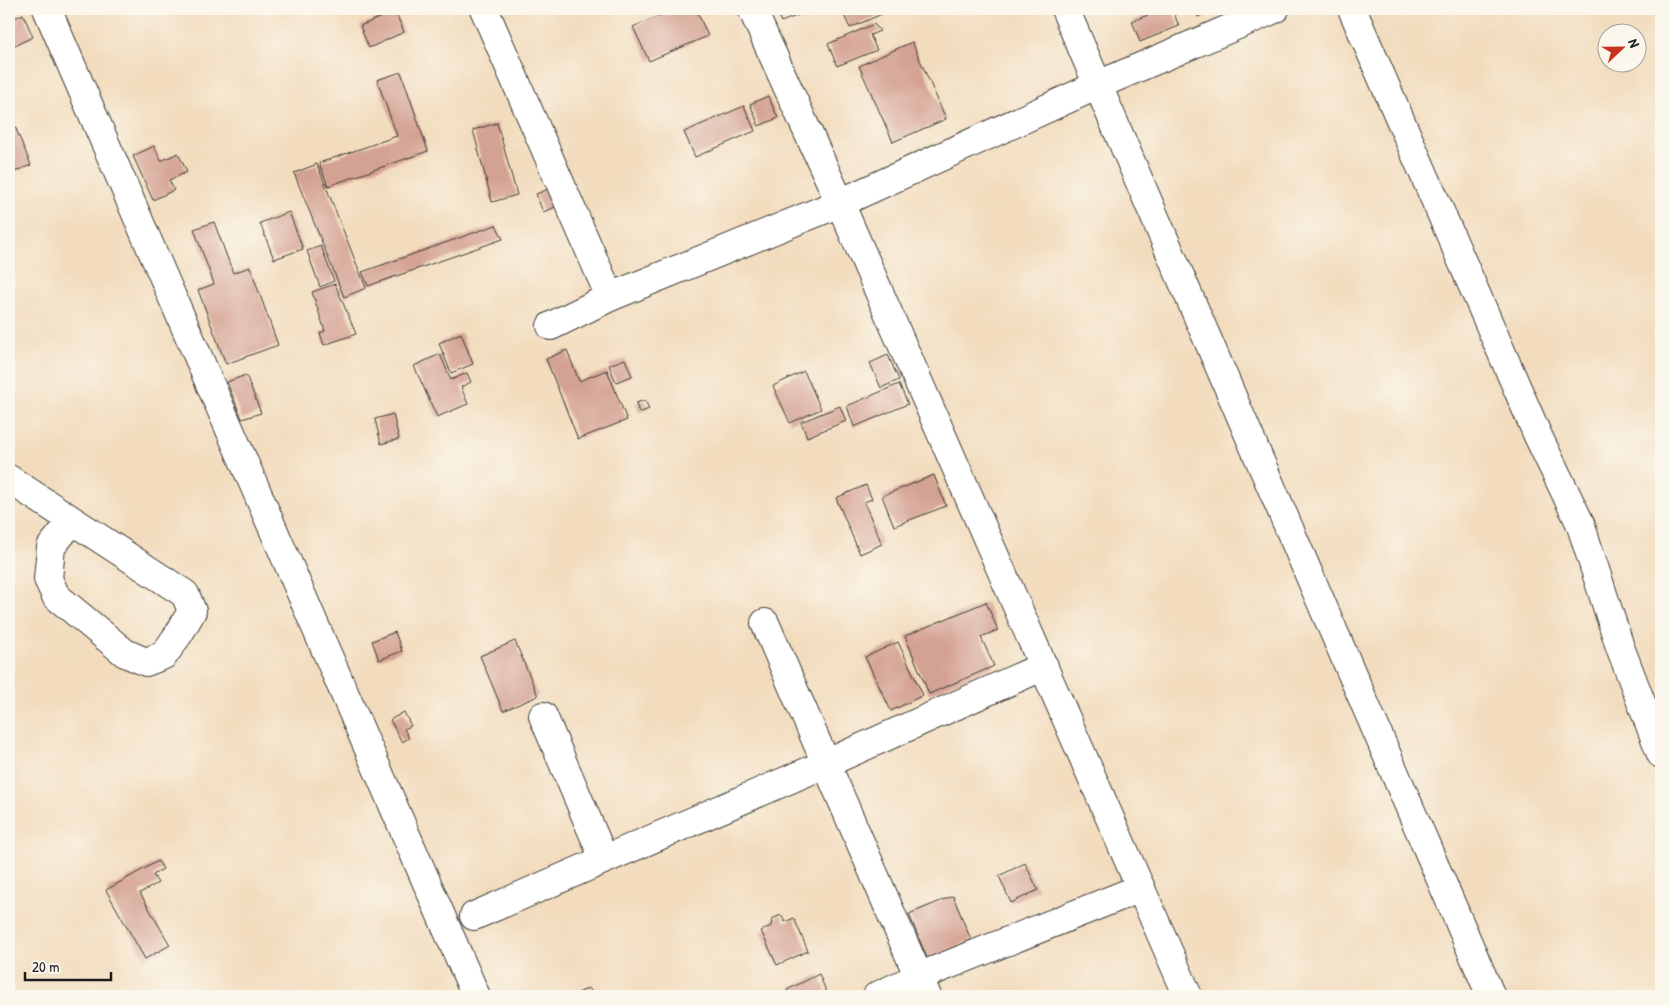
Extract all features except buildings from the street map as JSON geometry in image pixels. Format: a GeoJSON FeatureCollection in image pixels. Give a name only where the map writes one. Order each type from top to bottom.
{"type":"FeatureCollection","features":[{"type":"Feature","properties":{"kind":"street"},"geometry":{"type":"LineString","coordinates":[[47,9],[476,996]]}},
{"type":"Feature","properties":{"kind":"street"},"geometry":{"type":"LineString","coordinates":[[484,9],[610,297]]}},
{"type":"Feature","properties":{"kind":"street"},"geometry":{"type":"LineString","coordinates":[[752,9],[840,203],[1188,996]]}},
{"type":"Feature","properties":{"kind":"street"},"geometry":{"type":"LineString","coordinates":[[1065,9],[1491,996]]}},
{"type":"Feature","properties":{"kind":"street"},"geometry":{"type":"LineString","coordinates":[[551,326],[610,297],[840,203],[1098,85],[1275,9]]}},
{"type":"Feature","properties":{"kind":"street"},"geometry":{"type":"LineString","coordinates":[[1352,9],[1538,436],[1580,523],[1620,647],[1661,754]]}},
{"type":"Feature","properties":{"kind":"street"},"geometry":{"type":"LineString","coordinates":[[9,479],[185,594],[192,611],[164,655],[146,662],[125,653],[56,596],[48,579],[51,547],[72,521]]}},
{"type":"Feature","properties":{"kind":"street"},"geometry":{"type":"LineString","coordinates":[[765,624],[922,987]]}},
{"type":"Feature","properties":{"kind":"street"},"geometry":{"type":"LineString","coordinates":[[474,916],[825,764],[1044,666]]}},
{"type":"Feature","properties":{"kind":"street"},"geometry":{"type":"LineString","coordinates":[[543,716],[604,859]]}},
{"type":"Feature","properties":{"kind":"street"},"geometry":{"type":"LineString","coordinates":[[877,996],[922,987],[1141,888]]}}]}
